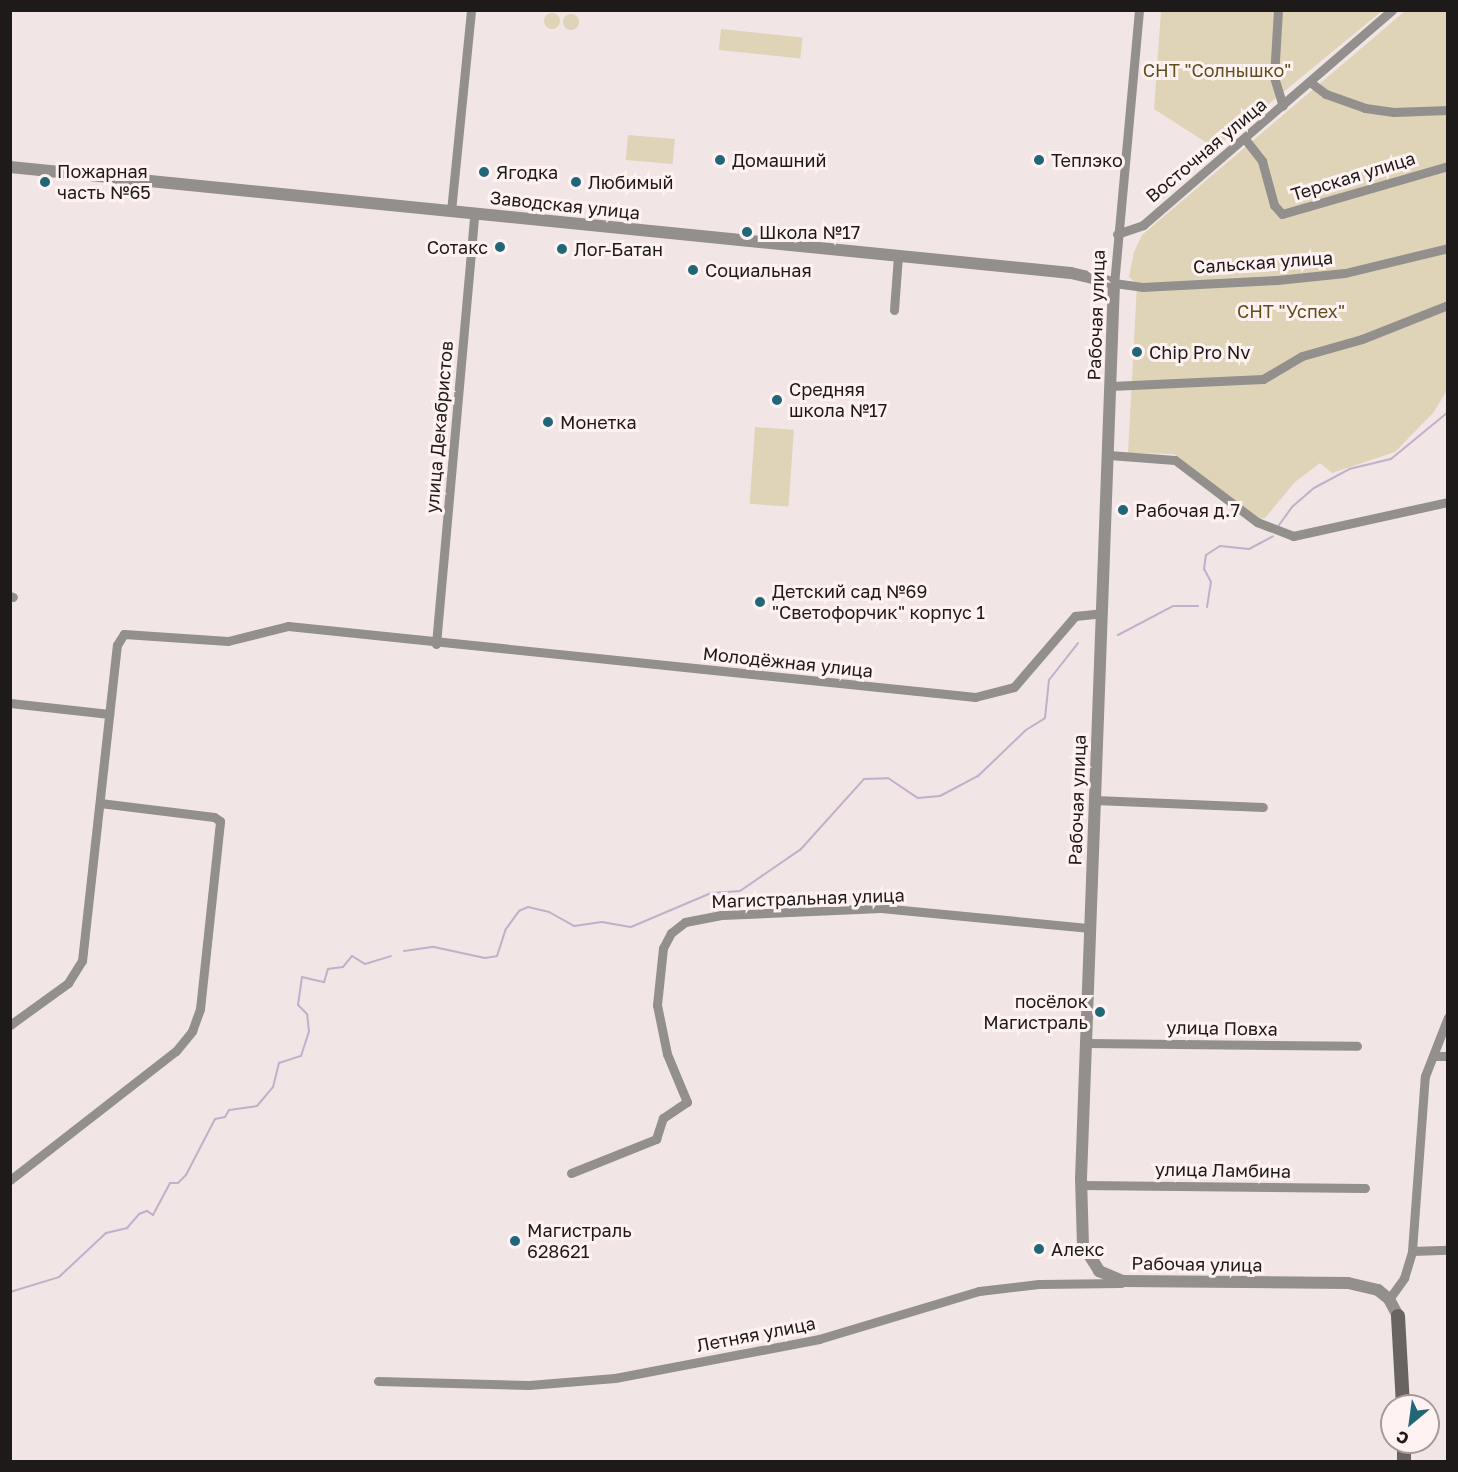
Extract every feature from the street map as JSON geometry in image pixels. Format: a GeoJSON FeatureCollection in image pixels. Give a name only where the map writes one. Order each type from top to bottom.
{"type":"FeatureCollection","features":[{"type":"Feature","properties":{"kind":"main road"},"geometry":{"type":"LineString","coordinates":[[1398,1316],[1402,1394]]}},
{"type":"Feature","properties":{"kind":"street"},"geometry":{"type":"LineString","coordinates":[[451,211],[471,10]]}},
{"type":"Feature","properties":{"kind":"street","name":"Рабочая улица"},"geometry":{"type":"LineString","coordinates":[[1138,10],[1114,283],[1081,1185],[1081,1238],[1089,1260],[1106,1275],[1136,1283],[1348,1282],[1371,1287],[1389,1299]]}},
{"type":"Feature","properties":{"kind":"street"},"geometry":{"type":"LineString","coordinates":[[1278,10],[1274,77],[1283,106]]}},
{"type":"Feature","properties":{"kind":"street","name":"Восточная улица"},"geometry":{"type":"LineString","coordinates":[[1117,234],[1143,225],[1392,10]]}},
{"type":"Feature","properties":{"kind":"street"},"geometry":{"type":"LineString","coordinates":[[1310,82],[1326,94],[1365,108],[1394,112],[1448,110]]}},
{"type":"Feature","properties":{"kind":"street","name":"Терская улица"},"geometry":{"type":"LineString","coordinates":[[1245,139],[1262,161],[1274,205],[1282,214],[1448,166]]}},
{"type":"Feature","properties":{"kind":"street","name":"Заводская улица"},"geometry":{"type":"LineString","coordinates":[[10,167],[1071,273],[1114,283]]}},
{"type":"Feature","properties":{"kind":"street","name":"улица Декабристов"},"geometry":{"type":"LineString","coordinates":[[436,644],[474,214]]}},
{"type":"Feature","properties":{"kind":"street","name":"Сальская улица"},"geometry":{"type":"LineString","coordinates":[[1114,283],[1142,287],[1277,280],[1345,273],[1448,248]]}},
{"type":"Feature","properties":{"kind":"street"},"geometry":{"type":"LineString","coordinates":[[894,310],[898,256]]}},
{"type":"Feature","properties":{"kind":"street"},"geometry":{"type":"LineString","coordinates":[[1111,386],[1263,379],[1302,356],[1362,339],[1448,305]]}},
{"type":"Feature","properties":{"kind":"street"},"geometry":{"type":"LineString","coordinates":[[1108,455],[1175,460],[1266,527],[1285,535],[1304,536],[1448,502]]}},
{"type":"Feature","properties":{"kind":"street","name":"Молодёжная улица"},"geometry":{"type":"LineString","coordinates":[[109,714],[117,645],[119,638],[130,631],[228,641],[288,626],[436,644],[975,698],[1014,687],[1075,616],[1102,613]]}},
{"type":"Feature","properties":{"kind":"street"},"geometry":{"type":"LineString","coordinates":[[10,703],[109,714],[80,969],[68,983],[10,1025]]}},
{"type":"Feature","properties":{"kind":"street"},"geometry":{"type":"LineString","coordinates":[[1095,800],[1263,807]]}},
{"type":"Feature","properties":{"kind":"street"},"geometry":{"type":"LineString","coordinates":[[10,1180],[176,1051],[192,1031],[200,1009],[220,821],[100,803]]}},
{"type":"Feature","properties":{"kind":"street","name":"Магистральная улица"},"geometry":{"type":"LineString","coordinates":[[571,1173],[656,1139],[663,1118],[687,1102],[660,1026],[657,984],[663,948],[671,933],[685,922],[723,915],[881,908],[1090,928]]}},
{"type":"Feature","properties":{"kind":"street"},"geometry":{"type":"LineString","coordinates":[[1398,1316],[1389,1299],[1404,1278],[1412,1251],[1423,1094],[1448,1017]]}},
{"type":"Feature","properties":{"kind":"street","name":"улица Повха"},"geometry":{"type":"LineString","coordinates":[[1086,1043],[1357,1046]]}},
{"type":"Feature","properties":{"kind":"street"},"geometry":{"type":"LineString","coordinates":[[1434,1056],[1448,1056]]}},
{"type":"Feature","properties":{"kind":"street","name":"улица Ламбина"},"geometry":{"type":"LineString","coordinates":[[1081,1185],[1365,1188]]}},
{"type":"Feature","properties":{"kind":"street"},"geometry":{"type":"LineString","coordinates":[[1412,1251],[1448,1250]]}},
{"type":"Feature","properties":{"kind":"street","name":"Летняя улица"},"geometry":{"type":"LineString","coordinates":[[378,1381],[482,1386],[582,1382],[819,1339],[980,1291],[1048,1284],[1136,1283]]}},
{"type":"Feature","properties":{"kind":"green space","name":"СНТ \"Солнышко\""},"geometry":{"type":"Polygon","coordinates":[[[1161,11],[1382,11],[1220,144],[1210,145],[1154,109],[1161,11]]]}},
{"type":"Feature","properties":{"kind":"green space","name":"СНТ \"Успех\""},"geometry":{"type":"Polygon","coordinates":[[[1405,11],[1447,11],[1448,389],[1433,413],[1395,452],[1332,473],[1320,463],[1295,482],[1265,518],[1257,519],[1174,454],[1128,453],[1137,284],[1129,277],[1134,252],[1142,235],[1405,11]]]}},
{"type":"Feature","properties":{"kind":"green space"},"geometry":{"type":"Polygon","coordinates":[[[552,13],[558,15],[560,21],[558,27],[552,29],[546,27],[544,21],[546,15],[552,13]]]}},
{"type":"Feature","properties":{"kind":"green space"},"geometry":{"type":"Polygon","coordinates":[[[571,14],[577,16],[579,22],[577,28],[571,30],[565,28],[563,22],[565,16],[571,14]]]}},
{"type":"Feature","properties":{"kind":"green space"},"geometry":{"type":"Polygon","coordinates":[[[721,29],[803,38],[800,58],[719,50],[721,29]]]}},
{"type":"Feature","properties":{"kind":"green space"},"geometry":{"type":"Polygon","coordinates":[[[628,135],[675,139],[673,164],[626,160],[628,135]]]}},
{"type":"Feature","properties":{"kind":"green space"},"geometry":{"type":"Polygon","coordinates":[[[755,427],[794,430],[789,507],[750,504],[755,427]]]}},
{"type":"Feature","properties":{"kind":"waterway"},"geometry":{"type":"LineString","coordinates":[[1279,525],[1292,507],[1314,488],[1349,469],[1391,459],[1448,412]]}},
{"type":"Feature","properties":{"kind":"waterway"},"geometry":{"type":"LineString","coordinates":[[1207,607],[1211,582],[1204,569],[1206,555],[1220,546],[1249,549],[1273,536]]}},
{"type":"Feature","properties":{"kind":"waterway"},"geometry":{"type":"LineString","coordinates":[[1118,635],[1173,606],[1198,606]]}},
{"type":"Feature","properties":{"kind":"waterway"},"geometry":{"type":"LineString","coordinates":[[404,951],[434,947],[485,958],[497,956],[506,929],[519,911],[528,907],[549,912],[574,926],[602,922],[631,927],[711,893],[740,891],[801,849],[864,779],[888,778],[918,798],[940,796],[978,776],[1026,730],[1045,718],[1049,680],[1078,643]]}},
{"type":"Feature","properties":{"kind":"waterway"},"geometry":{"type":"LineString","coordinates":[[10,1292],[59,1277],[106,1233],[127,1228],[139,1214],[147,1211],[153,1215],[170,1183],[178,1183],[186,1175],[215,1119],[225,1117],[229,1110],[257,1106],[273,1087],[279,1063],[301,1056],[309,1032],[307,1014],[298,1005],[302,977],[324,982],[328,969],[343,967],[352,956],[365,964],[391,956]]}},
{"type":"Feature","properties":{"kind":"place","name":"Домашний"},"geometry":{"type":"Point","coordinates":[720,160]}},
{"type":"Feature","properties":{"kind":"place","name":"Теплэко"},"geometry":{"type":"Point","coordinates":[1039,160]}},
{"type":"Feature","properties":{"kind":"place","name":"Ягодка"},"geometry":{"type":"Point","coordinates":[484,172]}},
{"type":"Feature","properties":{"kind":"place","name":"Пожарная часть №65"},"geometry":{"type":"Point","coordinates":[45,182]}},
{"type":"Feature","properties":{"kind":"place","name":"Любимый"},"geometry":{"type":"Point","coordinates":[576,182]}},
{"type":"Feature","properties":{"kind":"place","name":"Школа №17"},"geometry":{"type":"Point","coordinates":[747,232]}},
{"type":"Feature","properties":{"kind":"place","name":"Сотакс"},"geometry":{"type":"Point","coordinates":[500,247]}},
{"type":"Feature","properties":{"kind":"place","name":"Лог-Батан"},"geometry":{"type":"Point","coordinates":[562,249]}},
{"type":"Feature","properties":{"kind":"place","name":"Социальная"},"geometry":{"type":"Point","coordinates":[693,270]}},
{"type":"Feature","properties":{"kind":"place","name":"Chip Pro Nv"},"geometry":{"type":"Point","coordinates":[1137,352]}},
{"type":"Feature","properties":{"kind":"place","name":"Средняя школа №17"},"geometry":{"type":"Point","coordinates":[777,400]}},
{"type":"Feature","properties":{"kind":"place","name":"Монетка"},"geometry":{"type":"Point","coordinates":[548,422]}},
{"type":"Feature","properties":{"kind":"place","name":"Рабочая д.7"},"geometry":{"type":"Point","coordinates":[1123,510]}},
{"type":"Feature","properties":{"kind":"place","name":"Детский сад №69 \"Светофорчик\" корпус 1"},"geometry":{"type":"Point","coordinates":[760,602]}},
{"type":"Feature","properties":{"kind":"place","name":"посёлок Магистраль"},"geometry":{"type":"Point","coordinates":[1100,1012]}},
{"type":"Feature","properties":{"kind":"place","name":"Магистраль 628621"},"geometry":{"type":"Point","coordinates":[515,1241]}},
{"type":"Feature","properties":{"kind":"place","name":"Алекс"},"geometry":{"type":"Point","coordinates":[1039,1249]}}]}
